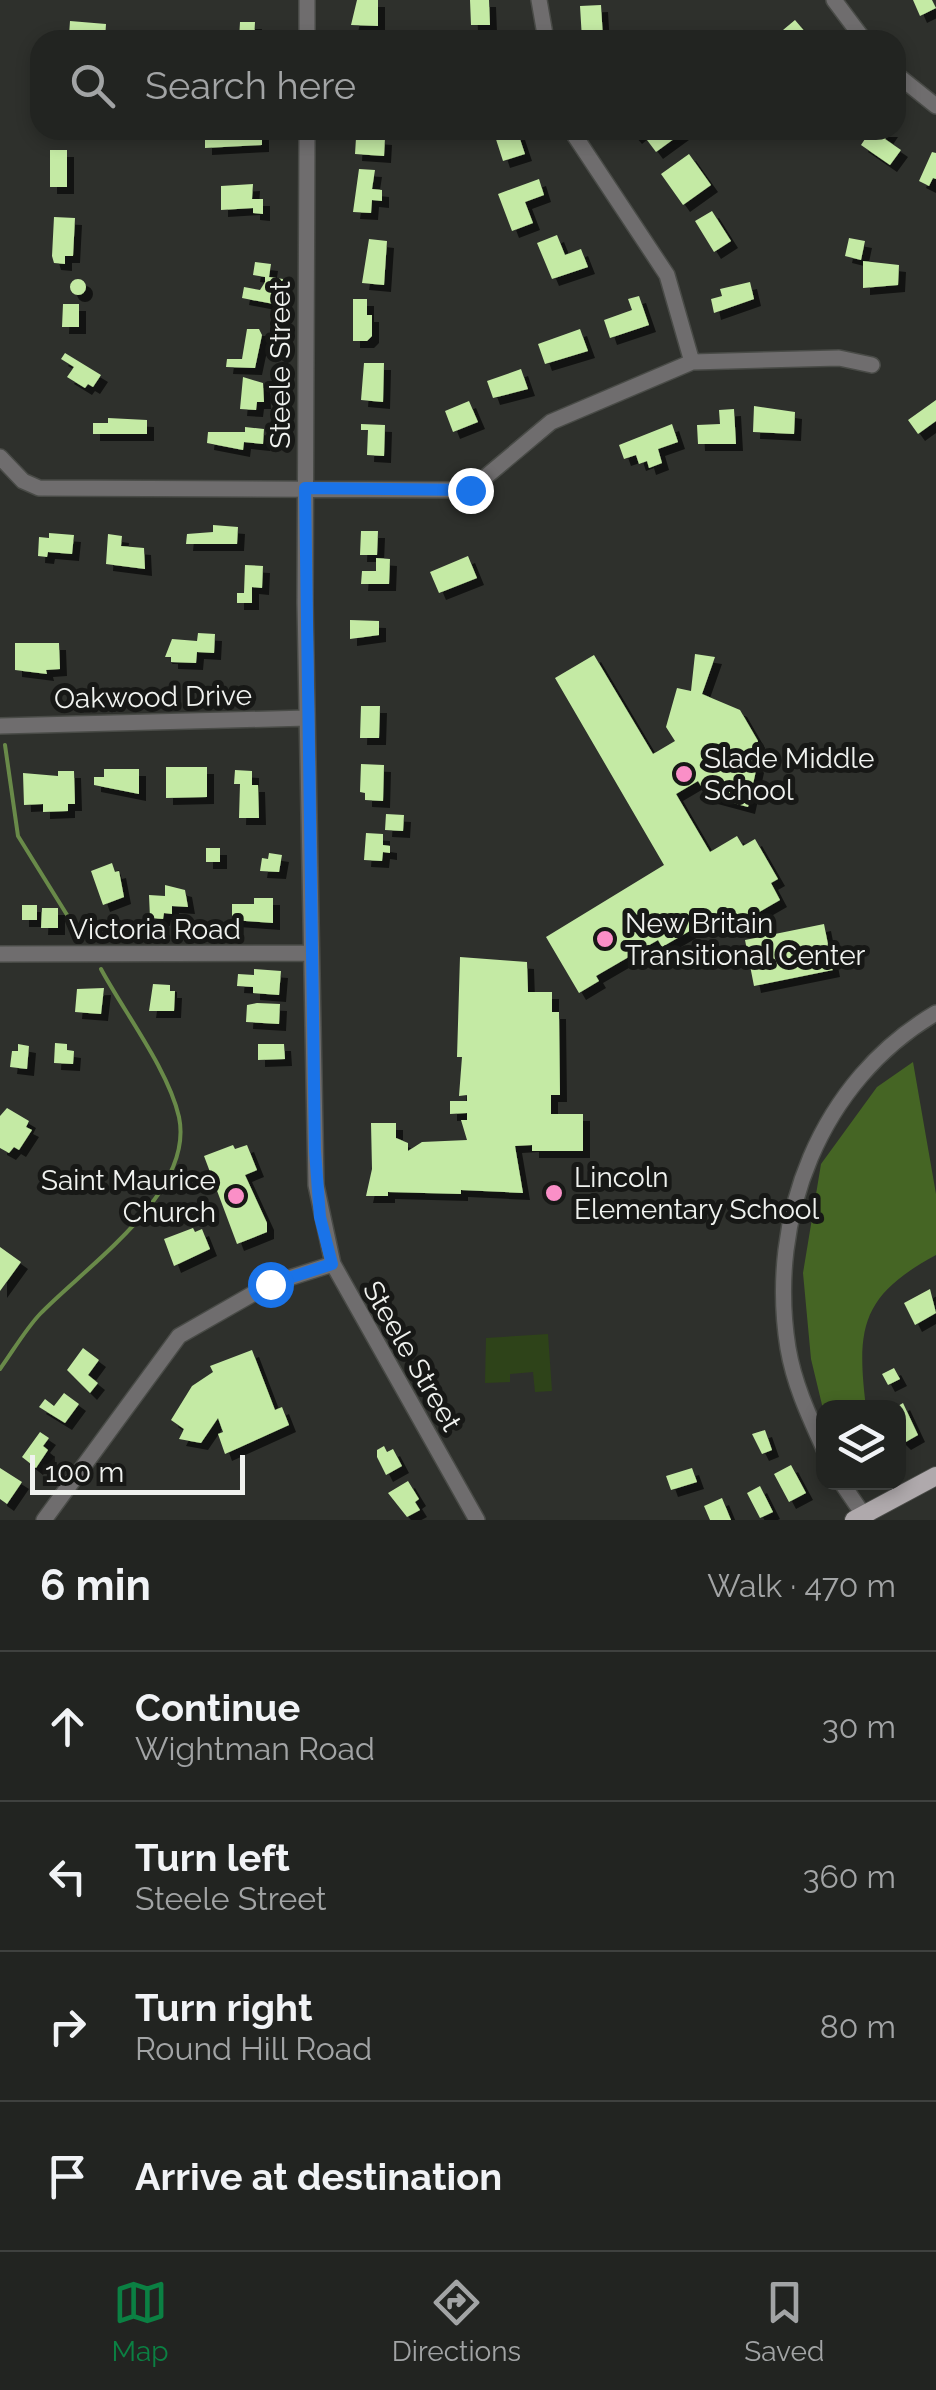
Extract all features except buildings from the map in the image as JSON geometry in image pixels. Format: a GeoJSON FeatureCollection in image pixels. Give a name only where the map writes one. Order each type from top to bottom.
{"type":"FeatureCollection","features":[{"type":"Feature","properties":{"kind":"main road"},"geometry":{"type":"LineString","coordinates":[[861,1518],[936,1476]]}},
{"type":"Feature","properties":{"kind":"street"},"geometry":{"type":"LineString","coordinates":[[307,0],[307,30]]}},
{"type":"Feature","properties":{"kind":"street"},"geometry":{"type":"LineString","coordinates":[[539,0],[544,30]]}},
{"type":"Feature","properties":{"kind":"street"},"geometry":{"type":"LineString","coordinates":[[834,0],[856,30]]}},
{"type":"Feature","properties":{"kind":"street"},"geometry":{"type":"LineString","coordinates":[[906,82],[936,106]]}},
{"type":"Feature","properties":{"kind":"street","name":"Steele Street"},"geometry":{"type":"LineString","coordinates":[[307,140],[305,488],[316,1184],[332,1264],[477,1520]]}},
{"type":"Feature","properties":{"kind":"street"},"geometry":{"type":"LineString","coordinates":[[578,140],[667,275],[692,362]]}},
{"type":"Feature","properties":{"kind":"street"},"geometry":{"type":"LineString","coordinates":[[0,457],[23,481],[39,488],[470,490],[551,422],[692,362],[840,358],[872,364]]}},
{"type":"Feature","properties":{"kind":"street","name":"Oakwood Drive"},"geometry":{"type":"LineString","coordinates":[[0,726],[307,718]]}},
{"type":"Feature","properties":{"kind":"street","name":"Victoria Road"},"geometry":{"type":"LineString","coordinates":[[0,954],[311,952]]}},
{"type":"Feature","properties":{"kind":"street"},"geometry":{"type":"LineString","coordinates":[[816,1431],[796,1386],[785,1327],[785,1261],[792,1211],[813,1148],[849,1090],[880,1054],[936,1013]]}},
{"type":"Feature","properties":{"kind":"street"},"geometry":{"type":"LineString","coordinates":[[44,1520],[179,1336],[270,1284],[332,1264]]}},
{"type":"Feature","properties":{"kind":"street"},"geometry":{"type":"LineString","coordinates":[[845,1490],[861,1518]]}},
{"type":"Feature","properties":{"kind":"green space"},"geometry":{"type":"Polygon","coordinates":[[[913,1062],[936,1194],[936,1255],[892,1284],[870,1316],[862,1355],[865,1400],[821,1400],[811,1359],[803,1273],[821,1164],[877,1087],[913,1062]]]}},
{"type":"Feature","properties":{"kind":"green space"},"geometry":{"type":"Polygon","coordinates":[[[548,1334],[552,1391],[535,1392],[533,1372],[510,1374],[510,1382],[485,1383],[486,1338],[548,1334]]]}},
{"type":"Feature","properties":{"kind":"waterway"},"geometry":{"type":"LineString","coordinates":[[5,745],[18,836],[82,939]]}},
{"type":"Feature","properties":{"kind":"waterway"},"geometry":{"type":"LineString","coordinates":[[0,1369],[40,1314],[108,1251],[154,1200],[170,1173],[179,1145],[179,1117],[165,1080],[101,969]]}},
{"type":"Feature","properties":{"kind":"place","name":"Slade Middle School"},"geometry":{"type":"Point","coordinates":[684,774]}},
{"type":"Feature","properties":{"kind":"place","name":"New Britain Transitional Center"},"geometry":{"type":"Point","coordinates":[605,939]}},
{"type":"Feature","properties":{"kind":"place","name":"Lincoln Elementary School"},"geometry":{"type":"Point","coordinates":[554,1193]}},
{"type":"Feature","properties":{"kind":"place","name":"Saint Maurice Church"},"geometry":{"type":"Point","coordinates":[236,1196]}},
{"type":"Feature","properties":{"kind":"route"},"geometry":{"type":"LineString","coordinates":[[270,1284],[332,1264],[316,1184],[305,488],[470,490]]}}]}
